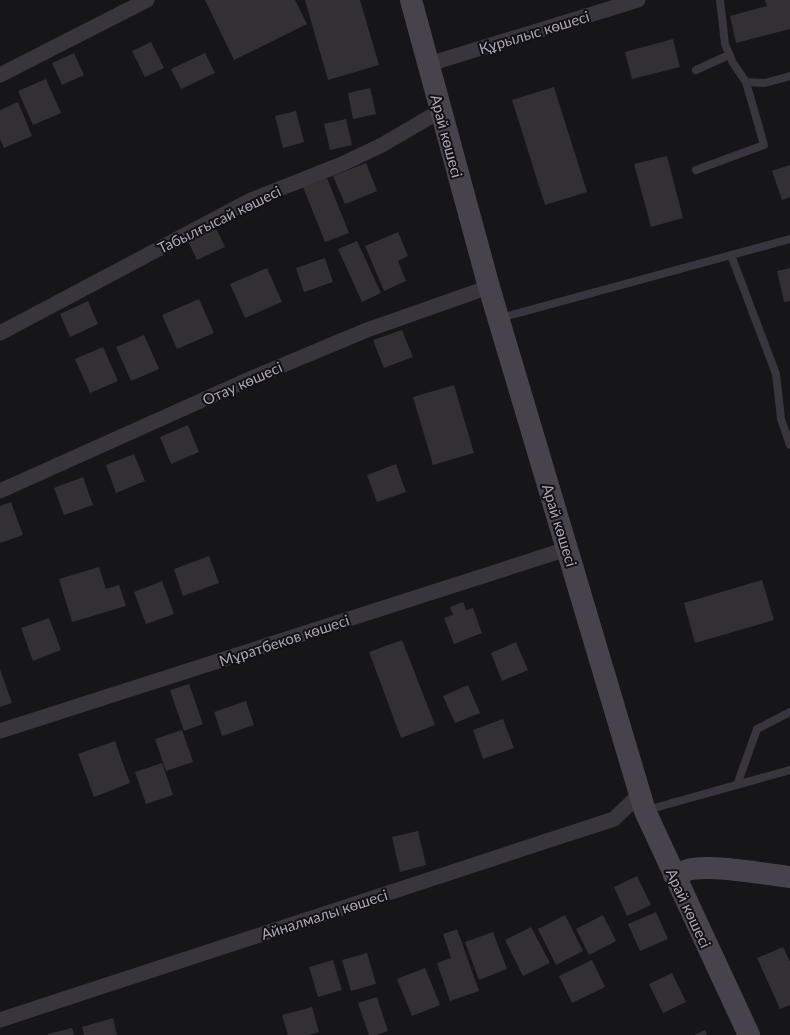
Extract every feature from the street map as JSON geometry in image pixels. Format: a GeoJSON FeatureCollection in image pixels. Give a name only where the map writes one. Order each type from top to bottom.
{"type":"FeatureCollection","features":[{"type":"Feature","properties":{"kind":"main road","name":"Арай көшесі"},"geometry":{"type":"LineString","coordinates":[[411,0],[489,287],[643,802],[674,875],[749,1035]]}},
{"type":"Feature","properties":{"kind":"main road"},"geometry":{"type":"LineString","coordinates":[[674,875],[692,869],[704,869],[790,877]]}},
{"type":"Feature","properties":{"kind":"street"},"geometry":{"type":"LineString","coordinates":[[0,75],[148,0]]}},
{"type":"Feature","properties":{"kind":"street","name":"Құрылыс көшесі"},"geometry":{"type":"LineString","coordinates":[[429,64],[638,0]]}},
{"type":"Feature","properties":{"kind":"street","name":"Табылғысай көшесі"},"geometry":{"type":"LineString","coordinates":[[0,333],[251,200],[382,146],[440,111]]}},
{"type":"Feature","properties":{"kind":"street","name":"Отау көшесі"},"geometry":{"type":"LineString","coordinates":[[0,491],[245,381],[367,330],[489,287]]}},
{"type":"Feature","properties":{"kind":"street","name":"Мұратбеков көшесі"},"geometry":{"type":"LineString","coordinates":[[0,731],[568,549]]}},
{"type":"Feature","properties":{"kind":"street","name":"Айналмалы көшесі"},"geometry":{"type":"LineString","coordinates":[[0,1020],[614,819],[643,802]]}},
{"type":"Feature","properties":{"kind":"lane"},"geometry":{"type":"LineString","coordinates":[[696,170],[764,145],[746,82],[732,63],[724,44],[720,0]]}},
{"type":"Feature","properties":{"kind":"lane"},"geometry":{"type":"LineString","coordinates":[[696,70],[729,54]]}},
{"type":"Feature","properties":{"kind":"lane"},"geometry":{"type":"LineString","coordinates":[[746,82],[765,83],[790,76]]}},
{"type":"Feature","properties":{"kind":"lane"},"geometry":{"type":"LineString","coordinates":[[498,318],[790,239]]}},
{"type":"Feature","properties":{"kind":"lane"},"geometry":{"type":"LineString","coordinates":[[731,255],[776,374],[781,419],[790,445]]}},
{"type":"Feature","properties":{"kind":"lane"},"geometry":{"type":"LineString","coordinates":[[737,785],[756,729],[790,712]]}},
{"type":"Feature","properties":{"kind":"lane"},"geometry":{"type":"LineString","coordinates":[[643,802],[737,785],[790,770]]}},
{"type":"Feature","properties":{"kind":"building"},"geometry":{"type":"Polygon","coordinates":[[[205,0],[295,0],[307,24],[234,60],[205,0]]]}},
{"type":"Feature","properties":{"kind":"building"},"geometry":{"type":"Polygon","coordinates":[[[305,0],[360,0],[379,65],[328,80],[305,0]]]}},
{"type":"Feature","properties":{"kind":"building"},"geometry":{"type":"Polygon","coordinates":[[[765,0],[790,0],[790,29],[736,43],[730,16],[767,6],[765,0]]]}},
{"type":"Feature","properties":{"kind":"building"},"geometry":{"type":"Polygon","coordinates":[[[673,39],[680,67],[632,79],[625,52],[673,39]]]}},
{"type":"Feature","properties":{"kind":"building"},"geometry":{"type":"Polygon","coordinates":[[[151,42],[164,68],[145,77],[132,51],[151,42]]]}},
{"type":"Feature","properties":{"kind":"building"},"geometry":{"type":"Polygon","coordinates":[[[74,53],[84,75],[62,85],[52,63],[74,53]]]}},
{"type":"Feature","properties":{"kind":"building"},"geometry":{"type":"Polygon","coordinates":[[[205,53],[215,73],[181,89],[171,69],[205,53]]]}},
{"type":"Feature","properties":{"kind":"building"},"geometry":{"type":"Polygon","coordinates":[[[46,79],[61,113],[33,125],[18,91],[46,79]]]}},
{"type":"Feature","properties":{"kind":"building"},"geometry":{"type":"Polygon","coordinates":[[[554,87],[587,192],[545,205],[512,100],[554,87]]]}},
{"type":"Feature","properties":{"kind":"building"},"geometry":{"type":"Polygon","coordinates":[[[370,88],[376,114],[353,119],[348,93],[370,88]]]}},
{"type":"Feature","properties":{"kind":"building"},"geometry":{"type":"Polygon","coordinates":[[[18,102],[32,136],[4,148],[0,139],[0,110],[18,102]]]}},
{"type":"Feature","properties":{"kind":"building"},"geometry":{"type":"Polygon","coordinates":[[[296,111],[304,142],[283,148],[275,116],[296,111]]]}},
{"type":"Feature","properties":{"kind":"building"},"geometry":{"type":"Polygon","coordinates":[[[346,119],[352,145],[330,150],[324,124],[346,119]]]}},
{"type":"Feature","properties":{"kind":"building"},"geometry":{"type":"Polygon","coordinates":[[[667,156],[683,218],[651,227],[634,164],[667,156]]]}},
{"type":"Feature","properties":{"kind":"building"},"geometry":{"type":"Polygon","coordinates":[[[366,163],[377,191],[345,204],[333,176],[366,163]]]}},
{"type":"Feature","properties":{"kind":"building"},"geometry":{"type":"Polygon","coordinates":[[[790,165],[790,197],[782,200],[772,171],[790,165]]]}},
{"type":"Feature","properties":{"kind":"building"},"geometry":{"type":"Polygon","coordinates":[[[327,178],[349,233],[325,242],[303,187],[327,178]]]}},
{"type":"Feature","properties":{"kind":"building"},"geometry":{"type":"Polygon","coordinates":[[[214,224],[225,247],[197,260],[186,237],[214,224]]]}},
{"type":"Feature","properties":{"kind":"building"},"geometry":{"type":"Polygon","coordinates":[[[398,232],[408,256],[398,261],[406,281],[384,291],[365,246],[398,232]]]}},
{"type":"Feature","properties":{"kind":"building"},"geometry":{"type":"Polygon","coordinates":[[[357,241],[381,293],[362,302],[338,249],[357,241]]]}},
{"type":"Feature","properties":{"kind":"building"},"geometry":{"type":"Polygon","coordinates":[[[325,258],[333,282],[304,292],[296,268],[325,258]]]}},
{"type":"Feature","properties":{"kind":"building"},"geometry":{"type":"Polygon","coordinates":[[[267,268],[282,302],[245,318],[230,284],[267,268]]]}},
{"type":"Feature","properties":{"kind":"building"},"geometry":{"type":"Polygon","coordinates":[[[790,268],[790,301],[784,302],[777,271],[790,268]]]}},
{"type":"Feature","properties":{"kind":"building"},"geometry":{"type":"Polygon","coordinates":[[[199,299],[214,333],[177,349],[162,315],[199,299]]]}},
{"type":"Feature","properties":{"kind":"building"},"geometry":{"type":"Polygon","coordinates":[[[88,301],[98,324],[70,337],[60,314],[88,301]]]}},
{"type":"Feature","properties":{"kind":"building"},"geometry":{"type":"Polygon","coordinates":[[[402,330],[413,357],[384,368],[373,340],[402,330]]]}},
{"type":"Feature","properties":{"kind":"building"},"geometry":{"type":"Polygon","coordinates":[[[144,335],[159,369],[131,381],[116,347],[144,335]]]}},
{"type":"Feature","properties":{"kind":"building"},"geometry":{"type":"Polygon","coordinates":[[[103,347],[118,381],[90,393],[75,359],[103,347]]]}},
{"type":"Feature","properties":{"kind":"building"},"geometry":{"type":"Polygon","coordinates":[[[454,385],[474,453],[433,465],[413,397],[454,385]]]}},
{"type":"Feature","properties":{"kind":"building"},"geometry":{"type":"Polygon","coordinates":[[[188,425],[199,452],[171,464],[160,437],[188,425]]]}},
{"type":"Feature","properties":{"kind":"building"},"geometry":{"type":"Polygon","coordinates":[[[134,454],[145,481],[116,493],[106,465],[134,454]]]}},
{"type":"Feature","properties":{"kind":"building"},"geometry":{"type":"Polygon","coordinates":[[[396,464],[406,492],[377,502],[367,475],[396,464]]]}},
{"type":"Feature","properties":{"kind":"building"},"geometry":{"type":"Polygon","coordinates":[[[83,477],[93,505],[64,515],[54,488],[83,477]]]}},
{"type":"Feature","properties":{"kind":"building"},"geometry":{"type":"Polygon","coordinates":[[[11,502],[23,535],[0,543],[0,506],[11,502]]]}},
{"type":"Feature","properties":{"kind":"building"},"geometry":{"type":"Polygon","coordinates":[[[209,556],[219,583],[183,596],[174,569],[209,556]]]}},
{"type":"Feature","properties":{"kind":"building"},"geometry":{"type":"Polygon","coordinates":[[[99,567],[106,589],[119,585],[126,606],[72,622],[59,579],[99,567]]]}},
{"type":"Feature","properties":{"kind":"building"},"geometry":{"type":"Polygon","coordinates":[[[762,580],[774,620],[695,643],[684,603],[762,580]]]}},
{"type":"Feature","properties":{"kind":"building"},"geometry":{"type":"Polygon","coordinates":[[[162,581],[174,614],[146,624],[134,592],[162,581]]]}},
{"type":"Feature","properties":{"kind":"building"},"geometry":{"type":"Polygon","coordinates":[[[463,602],[466,610],[473,608],[482,633],[454,644],[444,618],[453,615],[450,607],[463,602]]]}},
{"type":"Feature","properties":{"kind":"building"},"geometry":{"type":"Polygon","coordinates":[[[49,618],[61,650],[33,661],[21,628],[49,618]]]}},
{"type":"Feature","properties":{"kind":"building"},"geometry":{"type":"Polygon","coordinates":[[[402,640],[435,725],[401,738],[369,652],[402,640]]]}},
{"type":"Feature","properties":{"kind":"building"},"geometry":{"type":"Polygon","coordinates":[[[516,642],[528,670],[502,681],[491,653],[516,642]]]}},
{"type":"Feature","properties":{"kind":"building"},"geometry":{"type":"Polygon","coordinates":[[[0,669],[12,703],[0,707],[0,669]]]}},
{"type":"Feature","properties":{"kind":"building"},"geometry":{"type":"Polygon","coordinates":[[[189,684],[203,724],[184,731],[170,690],[189,684]]]}},
{"type":"Feature","properties":{"kind":"building"},"geometry":{"type":"Polygon","coordinates":[[[468,685],[480,713],[455,723],[443,696],[468,685]]]}},
{"type":"Feature","properties":{"kind":"building"},"geometry":{"type":"Polygon","coordinates":[[[246,701],[254,725],[222,736],[214,712],[246,701]]]}},
{"type":"Feature","properties":{"kind":"building"},"geometry":{"type":"Polygon","coordinates":[[[503,719],[514,748],[483,759],[473,730],[503,719]]]}},
{"type":"Feature","properties":{"kind":"building"},"geometry":{"type":"Polygon","coordinates":[[[182,730],[193,762],[166,771],[155,739],[182,730]]]}},
{"type":"Feature","properties":{"kind":"building"},"geometry":{"type":"Polygon","coordinates":[[[115,741],[130,783],[94,797],[78,754],[115,741]]]}},
{"type":"Feature","properties":{"kind":"building"},"geometry":{"type":"Polygon","coordinates":[[[162,763],[173,795],[146,804],[135,772],[162,763]]]}},
{"type":"Feature","properties":{"kind":"building"},"geometry":{"type":"Polygon","coordinates":[[[418,831],[426,865],[400,872],[392,837],[418,831]]]}},
{"type":"Feature","properties":{"kind":"building"},"geometry":{"type":"Polygon","coordinates":[[[637,876],[651,905],[627,916],[614,887],[637,876]]]}},
{"type":"Feature","properties":{"kind":"building"},"geometry":{"type":"Polygon","coordinates":[[[656,912],[668,939],[640,951],[628,924],[656,912]]]}},
{"type":"Feature","properties":{"kind":"building"},"geometry":{"type":"Polygon","coordinates":[[[565,915],[583,951],[556,965],[538,929],[565,915]]]}},
{"type":"Feature","properties":{"kind":"building"},"geometry":{"type":"Polygon","coordinates":[[[603,915],[616,941],[589,955],[576,929],[603,915]]]}},
{"type":"Feature","properties":{"kind":"building"},"geometry":{"type":"Polygon","coordinates":[[[531,927],[550,963],[523,976],[505,940],[531,927]]]}},
{"type":"Feature","properties":{"kind":"building"},"geometry":{"type":"Polygon","coordinates":[[[457,929],[479,991],[450,1001],[437,963],[451,958],[443,934],[457,929]]]}},
{"type":"Feature","properties":{"kind":"building"},"geometry":{"type":"Polygon","coordinates":[[[493,932],[507,969],[479,980],[465,942],[493,932]]]}},
{"type":"Feature","properties":{"kind":"building"},"geometry":{"type":"Polygon","coordinates":[[[783,947],[790,962],[790,1005],[780,1009],[757,958],[783,947]]]}},
{"type":"Feature","properties":{"kind":"building"},"geometry":{"type":"Polygon","coordinates":[[[367,953],[376,984],[351,991],[342,960],[367,953]]]}},
{"type":"Feature","properties":{"kind":"building"},"geometry":{"type":"Polygon","coordinates":[[[333,960],[342,990],[318,997],[309,967],[333,960]]]}},
{"type":"Feature","properties":{"kind":"building"},"geometry":{"type":"Polygon","coordinates":[[[592,960],[605,987],[572,1003],[559,976],[592,960]]]}},
{"type":"Feature","properties":{"kind":"building"},"geometry":{"type":"Polygon","coordinates":[[[425,968],[440,1005],[412,1016],[397,979],[425,968]]]}},
{"type":"Feature","properties":{"kind":"building"},"geometry":{"type":"Polygon","coordinates":[[[672,973],[686,1002],[663,1013],[649,984],[672,973]]]}},
{"type":"Feature","properties":{"kind":"building"},"geometry":{"type":"Polygon","coordinates":[[[377,997],[388,1031],[377,1035],[369,1035],[358,1003],[377,997]]]}},
{"type":"Feature","properties":{"kind":"building"},"geometry":{"type":"Polygon","coordinates":[[[312,1007],[319,1032],[309,1035],[288,1035],[282,1015],[312,1007]]]}},
{"type":"Feature","properties":{"kind":"building"},"geometry":{"type":"Polygon","coordinates":[[[113,1018],[117,1035],[84,1035],[82,1027],[113,1018]]]}},
{"type":"Feature","properties":{"kind":"building"},"geometry":{"type":"Polygon","coordinates":[[[72,1028],[74,1035],[48,1035],[48,1034],[72,1028]]]}},
{"type":"Feature","properties":{"kind":"building"},"geometry":{"type":"Polygon","coordinates":[[[705,1030],[707,1035],[694,1035],[705,1030]]]}}]}
